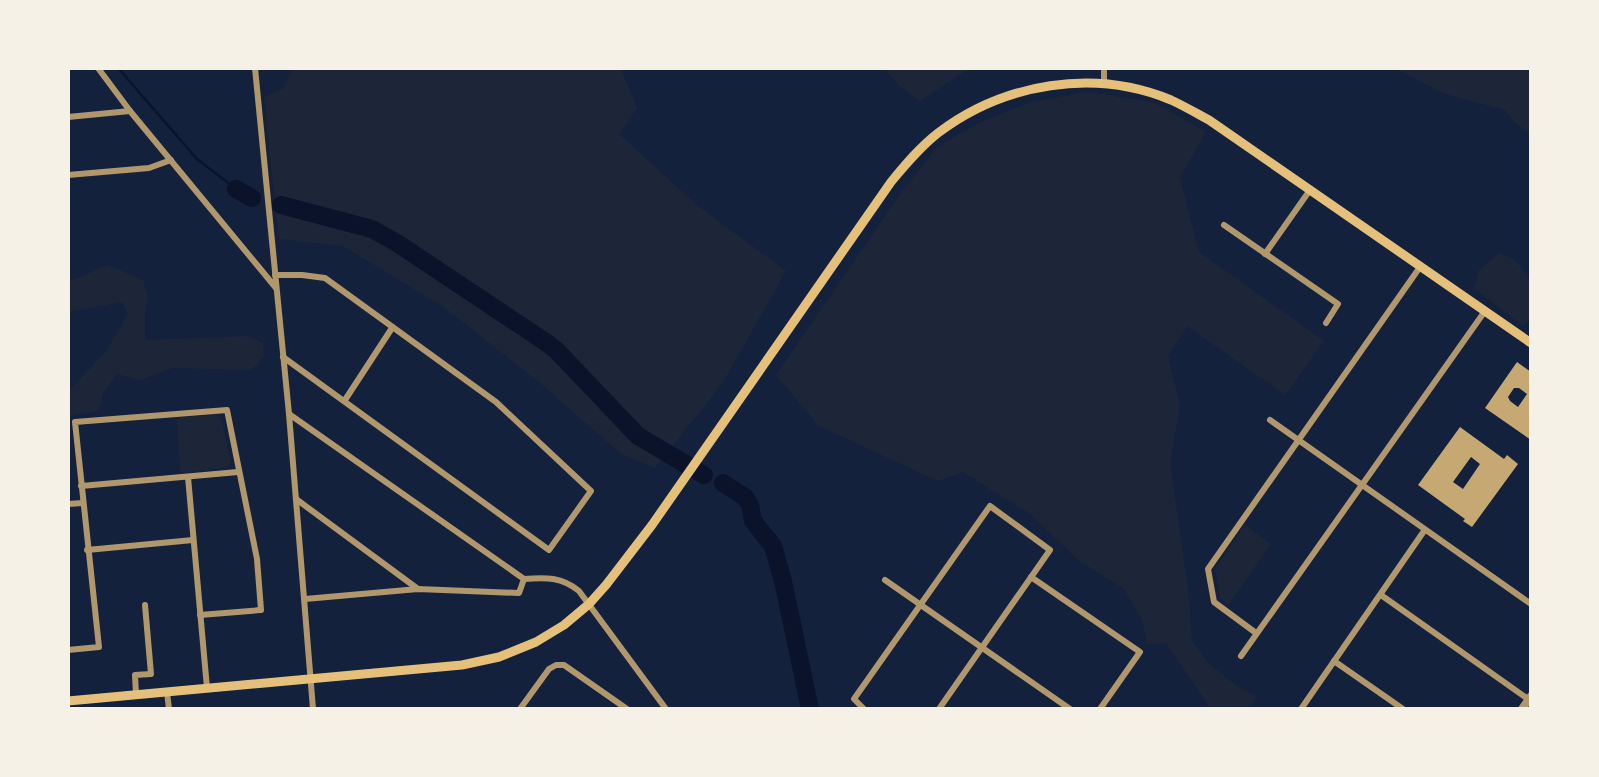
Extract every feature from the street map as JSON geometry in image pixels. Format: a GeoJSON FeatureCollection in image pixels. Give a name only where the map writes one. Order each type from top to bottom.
{"type":"FeatureCollection","features":[{"type":"Feature","properties":{"kind":"main road"},"geometry":{"type":"LineString","coordinates":[[68,701],[462,666],[499,657],[536,642],[564,625],[606,585],[652,525],[891,182],[912,156],[938,133],[974,110],[1008,94],[1057,84],[1104,83],[1132,88],[1170,100],[1209,120],[1531,343]]}},
{"type":"Feature","properties":{"kind":"street"},"geometry":{"type":"LineString","coordinates":[[98,68],[130,111],[277,289]]}},
{"type":"Feature","properties":{"kind":"street"},"geometry":{"type":"LineString","coordinates":[[255,68],[289,414],[313,709]]}},
{"type":"Feature","properties":{"kind":"street"},"geometry":{"type":"LineString","coordinates":[[1104,68],[1104,83]]}},
{"type":"Feature","properties":{"kind":"street"},"geometry":{"type":"LineString","coordinates":[[68,117],[130,111]]}},
{"type":"Feature","properties":{"kind":"street"},"geometry":{"type":"LineString","coordinates":[[68,175],[149,168],[171,160]]}},
{"type":"Feature","properties":{"kind":"street"},"geometry":{"type":"LineString","coordinates":[[1265,254],[1310,190]]}},
{"type":"Feature","properties":{"kind":"street"},"geometry":{"type":"LineString","coordinates":[[1224,225],[1338,304],[1326,323]]}},
{"type":"Feature","properties":{"kind":"street"},"geometry":{"type":"LineString","coordinates":[[1256,633],[1214,602],[1208,569],[1420,267]]}},
{"type":"Feature","properties":{"kind":"street"},"geometry":{"type":"LineString","coordinates":[[275,275],[325,278],[496,402],[591,491],[549,550],[283,357]]}},
{"type":"Feature","properties":{"kind":"street"},"geometry":{"type":"LineString","coordinates":[[1241,656],[1485,311]]}},
{"type":"Feature","properties":{"kind":"street"},"geometry":{"type":"LineString","coordinates":[[345,400],[392,328]]}},
{"type":"Feature","properties":{"kind":"street"},"geometry":{"type":"LineString","coordinates":[[68,650],[99,647],[75,422],[227,410],[257,559],[261,610],[200,615]]}},
{"type":"Feature","properties":{"kind":"street"},"geometry":{"type":"LineString","coordinates":[[289,414],[524,579],[546,577],[568,581],[589,604],[666,709]]}},
{"type":"Feature","properties":{"kind":"street"},"geometry":{"type":"LineString","coordinates":[[1270,420],[1531,604]]}},
{"type":"Feature","properties":{"kind":"street"},"geometry":{"type":"LineString","coordinates":[[81,486],[238,472]]}},
{"type":"Feature","properties":{"kind":"street"},"geometry":{"type":"LineString","coordinates":[[188,477],[207,688]]}},
{"type":"Feature","properties":{"kind":"street"},"geometry":{"type":"LineString","coordinates":[[296,499],[418,589]]}},
{"type":"Feature","properties":{"kind":"street"},"geometry":{"type":"LineString","coordinates":[[68,505],[83,503]]}},
{"type":"Feature","properties":{"kind":"street"},"geometry":{"type":"LineString","coordinates":[[864,709],[854,699],[989,506],[1050,550],[939,709]]}},
{"type":"Feature","properties":{"kind":"street"},"geometry":{"type":"LineString","coordinates":[[1301,709],[1424,531]]}},
{"type":"Feature","properties":{"kind":"street"},"geometry":{"type":"LineString","coordinates":[[88,550],[193,540]]}},
{"type":"Feature","properties":{"kind":"street"},"geometry":{"type":"LineString","coordinates":[[1031,577],[1140,652],[1100,709]]}},
{"type":"Feature","properties":{"kind":"street"},"geometry":{"type":"LineString","coordinates":[[305,599],[418,589],[519,593],[524,579]]}},
{"type":"Feature","properties":{"kind":"street"},"geometry":{"type":"LineString","coordinates":[[885,580],[1070,709]]}},
{"type":"Feature","properties":{"kind":"street"},"geometry":{"type":"LineString","coordinates":[[1381,595],[1530,697],[1522,709]]}},
{"type":"Feature","properties":{"kind":"street"},"geometry":{"type":"LineString","coordinates":[[136,694],[135,676],[151,674],[145,606]]}},
{"type":"Feature","properties":{"kind":"street"},"geometry":{"type":"LineString","coordinates":[[1334,661],[1403,709]]}},
{"type":"Feature","properties":{"kind":"street"},"geometry":{"type":"LineString","coordinates":[[520,709],[549,669],[556,665],[564,665],[627,709]]}},
{"type":"Feature","properties":{"kind":"street"},"geometry":{"type":"LineString","coordinates":[[167,692],[169,709]]}},
{"type":"Feature","properties":{"kind":"shaded area"},"geometry":{"type":"Polygon","coordinates":[[[294,68],[621,69],[637,108],[619,134],[697,205],[786,271],[722,384],[655,468],[621,454],[539,382],[445,308],[343,246],[279,239],[264,97],[284,88],[294,68]]]}},
{"type":"Feature","properties":{"kind":"shaded area"},"geometry":{"type":"Polygon","coordinates":[[[887,68],[970,68],[920,101],[899,86],[887,68]]]}},
{"type":"Feature","properties":{"kind":"shaded area"},"geometry":{"type":"Polygon","coordinates":[[[1395,68],[1531,68],[1531,135],[1512,120],[1505,110],[1442,93],[1395,68]]]}},
{"type":"Feature","properties":{"kind":"shaded area"},"geometry":{"type":"Polygon","coordinates":[[[1088,92],[1153,102],[1206,132],[1180,177],[1199,252],[1324,341],[1285,395],[1187,326],[1168,356],[1180,406],[1170,462],[1189,597],[1192,641],[1208,663],[1237,686],[1257,697],[1249,709],[1211,709],[1166,643],[1147,644],[1142,619],[1124,589],[1078,560],[1030,514],[963,472],[938,481],[819,426],[776,375],[903,190],[937,147],[982,121],[1031,102],[1088,92]]]}},
{"type":"Feature","properties":{"kind":"shaded area"},"geometry":{"type":"Polygon","coordinates":[[[1499,253],[1515,260],[1529,278],[1531,277],[1531,319],[1523,326],[1474,288],[1479,270],[1499,253]]]}},
{"type":"Feature","properties":{"kind":"shaded area"},"geometry":{"type":"Polygon","coordinates":[[[108,265],[143,280],[148,298],[145,309],[145,340],[250,336],[263,343],[264,357],[251,370],[172,368],[141,380],[117,374],[104,392],[99,411],[68,416],[68,392],[107,350],[128,314],[122,302],[68,312],[68,282],[108,265]]]}},
{"type":"Feature","properties":{"kind":"shaded area"},"geometry":{"type":"Polygon","coordinates":[[[216,414],[221,418],[231,463],[225,468],[180,473],[177,418],[216,414]]]}},
{"type":"Feature","properties":{"kind":"shaded area"},"geometry":{"type":"Polygon","coordinates":[[[1245,525],[1271,544],[1228,605],[1220,598],[1215,569],[1245,525]]]}},
{"type":"Feature","properties":{"kind":"building"},"geometry":{"type":"Polygon","coordinates":[[[1517,362],[1531,372],[1531,440],[1485,408],[1517,362]],[[1514,388],[1508,397],[1518,407],[1527,394],[1514,388]]]}},
{"type":"Feature","properties":{"kind":"building"},"geometry":{"type":"Polygon","coordinates":[[[1460,427],[1504,459],[1507,455],[1518,464],[1472,527],[1418,485],[1460,427]],[[1471,457],[1453,482],[1463,489],[1480,464],[1471,457]]]}},
{"type":"Feature","properties":{"kind":"waterway"},"geometry":{"type":"LineString","coordinates":[[118,68],[197,159],[236,189]]}},
{"type":"Feature","properties":{"kind":"waterway"},"geometry":{"type":"LineString","coordinates":[[236,189],[252,198]]}},
{"type":"Feature","properties":{"kind":"waterway"},"geometry":{"type":"LineString","coordinates":[[281,205],[372,229],[397,243],[547,343],[638,436],[704,475]]}},
{"type":"Feature","properties":{"kind":"waterway"},"geometry":{"type":"LineString","coordinates":[[723,483],[745,497],[750,505],[753,521],[773,546],[810,709]]}}]}
